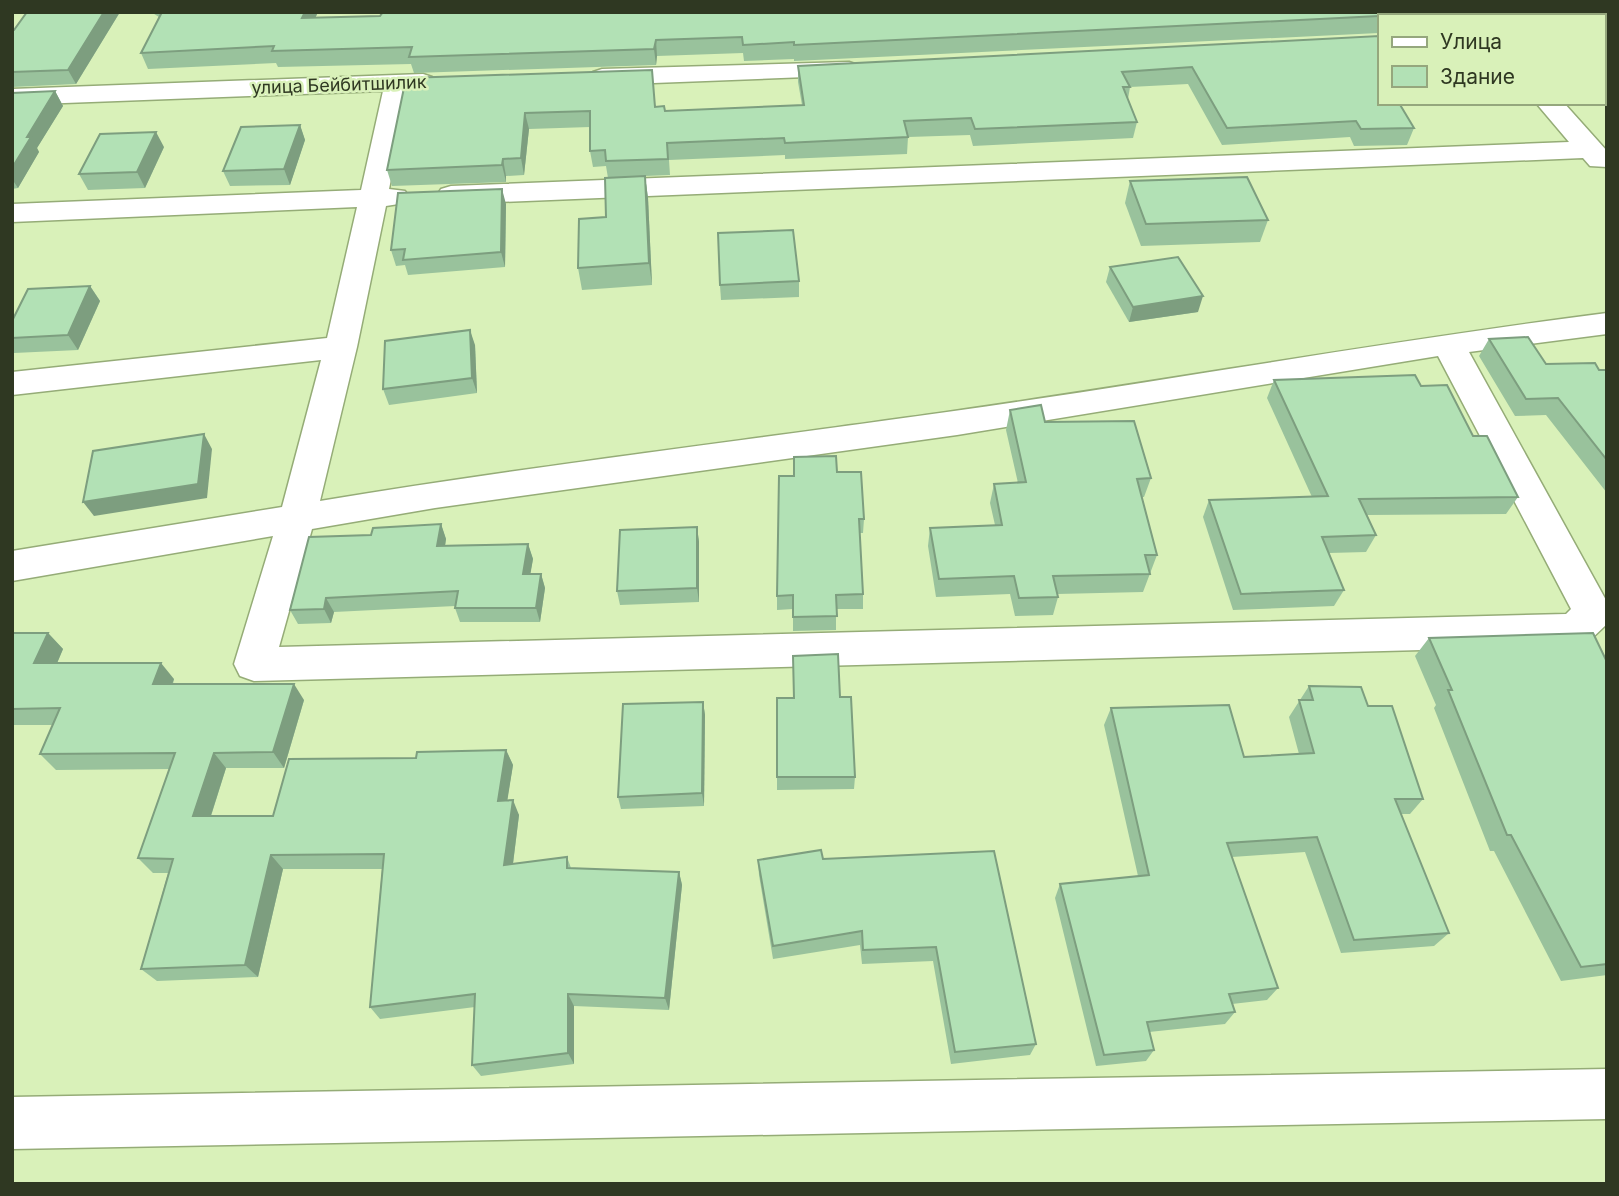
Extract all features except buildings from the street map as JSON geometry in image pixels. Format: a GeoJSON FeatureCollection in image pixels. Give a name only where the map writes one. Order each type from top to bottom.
{"type":"FeatureCollection","features":[{"type":"Feature","properties":{"kind":"street"},"geometry":{"type":"LineString","coordinates":[[575,78],[875,69]]}},
{"type":"Feature","properties":{"kind":"street","name":"улица Бейбитшилик"},"geometry":{"type":"LineString","coordinates":[[12,97],[453,81]]}},
{"type":"Feature","properties":{"kind":"street"},"geometry":{"type":"LineString","coordinates":[[398,83],[341,347],[297,519],[254,664],[1575,630],[1593,613],[1448,344]]}},
{"type":"Feature","properties":{"kind":"street"},"geometry":{"type":"LineString","coordinates":[[1551,105],[1598,158]]}},
{"type":"Feature","properties":{"kind":"street"},"geometry":{"type":"LineString","coordinates":[[12,213],[372,198],[1598,158]]}},
{"type":"Feature","properties":{"kind":"street"},"geometry":{"type":"LineString","coordinates":[[12,566],[435,495],[957,423],[1448,344],[1607,323]]}},
{"type":"Feature","properties":{"kind":"street"},"geometry":{"type":"LineString","coordinates":[[12,383],[341,347]]}},
{"type":"Feature","properties":{"kind":"street"},"geometry":{"type":"LineString","coordinates":[[12,1124],[1607,1094]]}}]}
